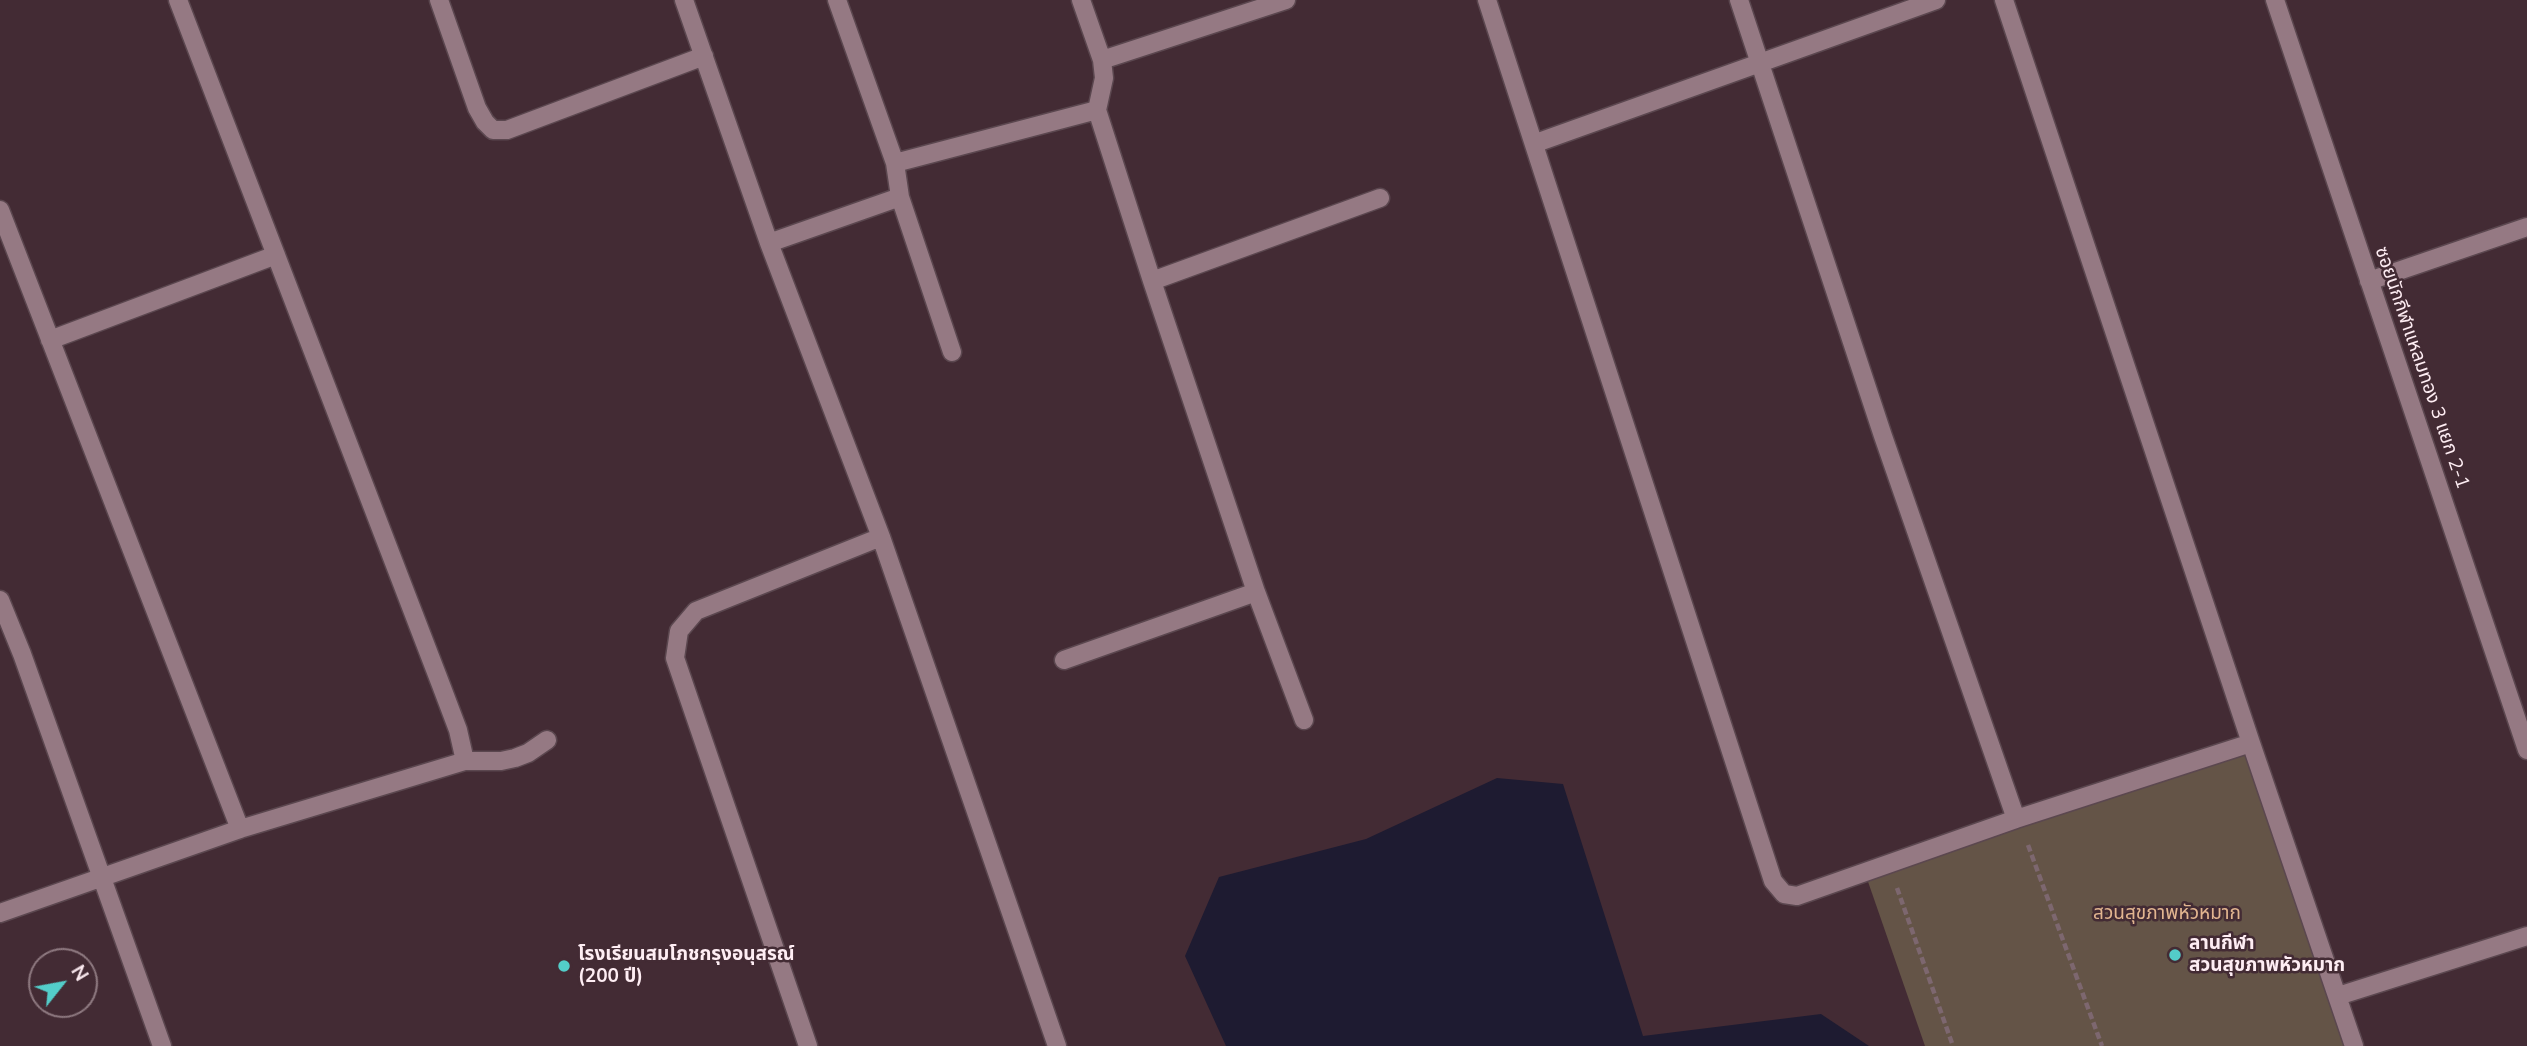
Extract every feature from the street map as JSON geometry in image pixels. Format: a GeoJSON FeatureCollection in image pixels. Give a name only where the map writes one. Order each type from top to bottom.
{"type":"FeatureCollection","features":[{"type":"Feature","properties":{"kind":"street"},"geometry":{"type":"LineString","coordinates":[[178,0],[458,730],[465,761]]}},
{"type":"Feature","properties":{"kind":"street"},"geometry":{"type":"LineString","coordinates":[[439,0],[477,108],[493,130],[507,130],[704,56]]}},
{"type":"Feature","properties":{"kind":"street"},"geometry":{"type":"LineString","coordinates":[[684,0],[769,243],[881,537],[1057,1046]]}},
{"type":"Feature","properties":{"kind":"street"},"geometry":{"type":"LineString","coordinates":[[837,0],[895,163],[900,197],[952,352]]}},
{"type":"Feature","properties":{"kind":"street"},"geometry":{"type":"LineString","coordinates":[[1081,0],[1102,60],[1104,78],[1097,110],[1256,592],[1304,720]]}},
{"type":"Feature","properties":{"kind":"street"},"geometry":{"type":"LineString","coordinates":[[1102,60],[1286,0]]}},
{"type":"Feature","properties":{"kind":"street"},"geometry":{"type":"LineString","coordinates":[[1488,0],[1773,881],[1784,894],[1797,896],[2015,819],[2250,743]]}},
{"type":"Feature","properties":{"kind":"street"},"geometry":{"type":"LineString","coordinates":[[1739,0],[1883,436],[2015,819]]}},
{"type":"Feature","properties":{"kind":"street"},"geometry":{"type":"LineString","coordinates":[[1536,143],[1936,0]]}},
{"type":"Feature","properties":{"kind":"street"},"geometry":{"type":"LineString","coordinates":[[2004,0],[2250,743],[2354,1046]]}},
{"type":"Feature","properties":{"kind":"street","name":"ซอยนักกีฬาแหลมทอง 3 แยก 2-1"},"geometry":{"type":"LineString","coordinates":[[2275,0],[2527,750]]}},
{"type":"Feature","properties":{"kind":"street"},"geometry":{"type":"LineString","coordinates":[[895,163],[1097,110]]}},
{"type":"Feature","properties":{"kind":"street"},"geometry":{"type":"LineString","coordinates":[[769,243],[900,197]]}},
{"type":"Feature","properties":{"kind":"street"},"geometry":{"type":"LineString","coordinates":[[1152,281],[1380,198]]}},
{"type":"Feature","properties":{"kind":"street"},"geometry":{"type":"LineString","coordinates":[[0,210],[240,829]]}},
{"type":"Feature","properties":{"kind":"street"},"geometry":{"type":"LineString","coordinates":[[2370,281],[2527,227]]}},
{"type":"Feature","properties":{"kind":"street"},"geometry":{"type":"LineString","coordinates":[[50,340],[276,255]]}},
{"type":"Feature","properties":{"kind":"street"},"geometry":{"type":"LineString","coordinates":[[808,1046],[674,658],[679,631],[696,611],[881,537]]}},
{"type":"Feature","properties":{"kind":"street"},"geometry":{"type":"LineString","coordinates":[[1064,660],[1256,592]]}},
{"type":"Feature","properties":{"kind":"street"},"geometry":{"type":"LineString","coordinates":[[0,600],[162,1046]]}},
{"type":"Feature","properties":{"kind":"street"},"geometry":{"type":"LineString","coordinates":[[0,913],[240,829],[465,761],[501,761],[515,758],[547,740]]}},
{"type":"Feature","properties":{"kind":"street"},"geometry":{"type":"LineString","coordinates":[[2338,996],[2527,936]]}},
{"type":"Feature","properties":{"kind":"path"},"geometry":{"type":"LineString","coordinates":[[2015,849],[2028,845],[2102,1046]]}},
{"type":"Feature","properties":{"kind":"path"},"geometry":{"type":"LineString","coordinates":[[1910,884],[1897,888],[1953,1046]]}},
{"type":"Feature","properties":{"kind":"green space","name":"สวนสุขภาพหัวหมาก"},"geometry":{"type":"Polygon","coordinates":[[[2253,749],[2352,1046],[1925,1046],[1865,873],[2253,749]]]}},
{"type":"Feature","properties":{"kind":"shaded area"},"geometry":{"type":"Polygon","coordinates":[[[1497,778],[1563,784],[1643,1036],[1821,1014],[1869,1046],[1226,1046],[1185,956],[1219,877],[1366,839],[1497,778]]]}},
{"type":"Feature","properties":{"kind":"place","name":"ลานกีฬา สวนสุขภาพหัวหมาก"},"geometry":{"type":"Point","coordinates":[2175,955]}},
{"type":"Feature","properties":{"kind":"place","name":"โรงเรียนสมโภชกรุงอนุสรณ์ (200 ปี)"},"geometry":{"type":"Point","coordinates":[564,966]}}]}
